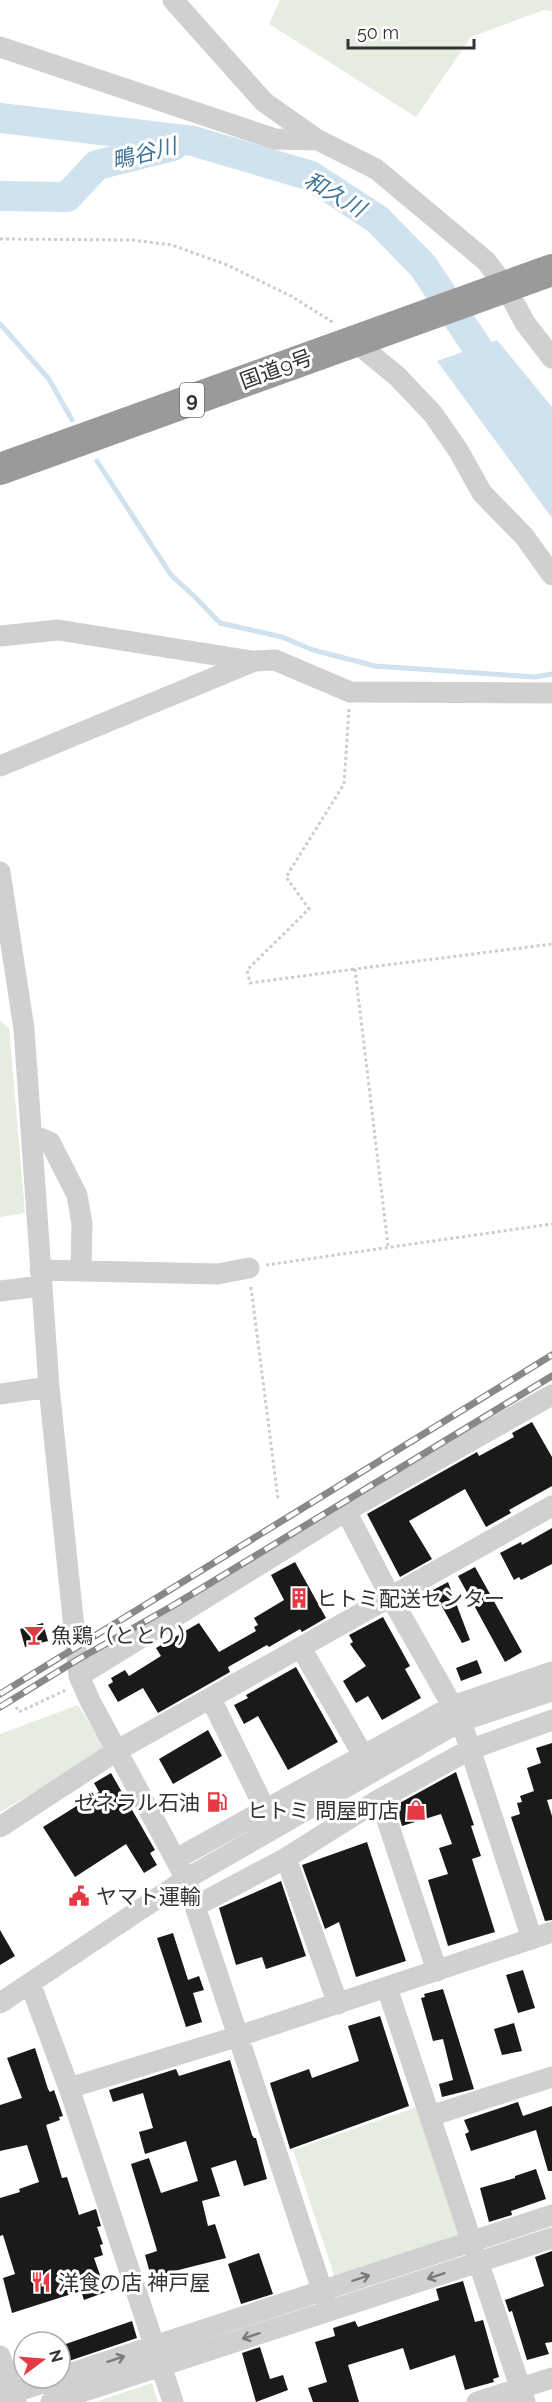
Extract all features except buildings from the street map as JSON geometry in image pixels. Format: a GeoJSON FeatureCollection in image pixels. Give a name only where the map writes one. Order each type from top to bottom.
{"type":"FeatureCollection","features":[{"type":"Feature","properties":{"kind":"highway","name":"国道9号"},"geometry":{"type":"LineString","coordinates":[[0,469],[552,270]]}},
{"type":"Feature","properties":{"kind":"street"},"geometry":{"type":"LineString","coordinates":[[173,0],[264,102],[318,140],[376,169],[486,261],[506,286],[525,323],[552,358]]}},
{"type":"Feature","properties":{"kind":"street"},"geometry":{"type":"LineString","coordinates":[[0,47],[275,138],[318,140]]}},
{"type":"Feature","properties":{"kind":"street"},"geometry":{"type":"LineString","coordinates":[[354,341],[397,376],[433,414],[458,450],[482,493],[524,536],[552,575]]}},
{"type":"Feature","properties":{"kind":"street"},"geometry":{"type":"LineString","coordinates":[[0,636],[58,630],[252,661],[275,660],[350,692],[552,693]]}},
{"type":"Feature","properties":{"kind":"street"},"geometry":{"type":"LineString","coordinates":[[0,766],[252,661]]}},
{"type":"Feature","properties":{"kind":"street"},"geometry":{"type":"LineString","coordinates":[[0,872],[24,1029],[49,1387],[81,1679],[90,1701],[186,1879],[329,2311]]}},
{"type":"Feature","properties":{"kind":"street"},"geometry":{"type":"LineString","coordinates":[[32,1135],[50,1142],[76,1195],[82,1224],[81,1270]]}},
{"type":"Feature","properties":{"kind":"street"},"geometry":{"type":"LineString","coordinates":[[0,1291],[41,1278],[81,1270],[218,1274],[249,1268]]}},
{"type":"Feature","properties":{"kind":"street"},"geometry":{"type":"LineString","coordinates":[[0,1394],[49,1387]]}},
{"type":"Feature","properties":{"kind":"street"},"geometry":{"type":"LineString","coordinates":[[81,1679],[346,1511],[552,1395]]}},
{"type":"Feature","properties":{"kind":"street"},"geometry":{"type":"LineString","coordinates":[[0,1827],[118,1750],[552,1506]]}},
{"type":"Feature","properties":{"kind":"street"},"geometry":{"type":"LineString","coordinates":[[69,2088],[239,2036],[542,1936],[457,1714],[390,1596],[346,1511]]}},
{"type":"Feature","properties":{"kind":"street"},"geometry":{"type":"LineString","coordinates":[[301,1648],[363,1755]]}},
{"type":"Feature","properties":{"kind":"street"},"geometry":{"type":"LineString","coordinates":[[176,1859],[363,1755],[552,1672]]}},
{"type":"Feature","properties":{"kind":"street"},"geometry":{"type":"LineString","coordinates":[[0,2003],[186,1879],[457,1714],[552,1691]]}},
{"type":"Feature","properties":{"kind":"street"},"geometry":{"type":"LineString","coordinates":[[211,1699],[265,1809]]}},
{"type":"Feature","properties":{"kind":"street"},"geometry":{"type":"LineString","coordinates":[[196,1906],[286,1858],[380,1799],[469,1750],[552,1720]]}},
{"type":"Feature","properties":{"kind":"street"},"geometry":{"type":"LineString","coordinates":[[380,1799],[437,1971]]}},
{"type":"Feature","properties":{"kind":"street"},"geometry":{"type":"LineString","coordinates":[[286,1858],[338,2004]]}},
{"type":"Feature","properties":{"kind":"street"},"geometry":{"type":"LineString","coordinates":[[30,1983],[69,2088],[174,2402]]}},
{"type":"Feature","properties":{"kind":"street"},"geometry":{"type":"LineString","coordinates":[[387,1988],[523,2395]]}},
{"type":"Feature","properties":{"kind":"street"},"geometry":{"type":"LineString","coordinates":[[430,2116],[552,2077]]}},
{"type":"Feature","properties":{"kind":"street"},"geometry":{"type":"LineString","coordinates":[[51,2402],[158,2356],[323,2291],[552,2215]]}},
{"type":"Feature","properties":{"kind":"street"},"geometry":{"type":"LineString","coordinates":[[72,2375],[158,2356],[329,2311],[552,2238]]}},
{"type":"Feature","properties":{"kind":"street"},"geometry":{"type":"LineString","coordinates":[[0,2356],[9,2397],[27,2390]]}},
{"type":"Feature","properties":{"kind":"street"},"geometry":{"type":"LineString","coordinates":[[477,2402],[523,2395],[552,2378]]}},
{"type":"Feature","properties":{"kind":"path"},"geometry":{"type":"LineString","coordinates":[[0,239],[132,240],[172,246],[226,265],[291,297],[329,318],[354,341]]}},
{"type":"Feature","properties":{"kind":"path"},"geometry":{"type":"LineString","coordinates":[[350,692],[344,784],[286,877],[309,909],[247,970],[250,983],[552,944]]}},
{"type":"Feature","properties":{"kind":"path"},"geometry":{"type":"LineString","coordinates":[[355,969],[388,1246]]}},
{"type":"Feature","properties":{"kind":"path"},"geometry":{"type":"LineString","coordinates":[[278,1499],[249,1268],[552,1224]]}},
{"type":"Feature","properties":{"kind":"path"},"geometry":{"type":"LineString","coordinates":[[16,1707],[19,1712],[81,1679]]}},
{"type":"Feature","properties":{"kind":"shaded area"},"geometry":{"type":"Polygon","coordinates":[[[280,0],[552,0],[552,11],[544,10],[471,37],[416,117],[269,24],[280,0]]]}},
{"type":"Feature","properties":{"kind":"shaded area"},"geometry":{"type":"Polygon","coordinates":[[[0,1021],[9,1028],[25,1213],[0,1217],[0,1021]]]}},
{"type":"Feature","properties":{"kind":"shaded area"},"geometry":{"type":"Polygon","coordinates":[[[78,1705],[106,1750],[0,1812],[0,1734],[78,1705]]]}},
{"type":"Feature","properties":{"kind":"shaded area"},"geometry":{"type":"Polygon","coordinates":[[[420,2106],[460,2233],[454,2241],[335,2278],[293,2150],[420,2106]]]}},
{"type":"Feature","properties":{"kind":"shaded area"},"geometry":{"type":"Polygon","coordinates":[[[152,2383],[158,2402],[95,2402],[152,2383]]]}},
{"type":"Feature","properties":{"kind":"water"},"geometry":{"type":"Polygon","coordinates":[[[497,340],[552,407],[552,518],[437,361],[497,340]]]}},
{"type":"Feature","properties":{"kind":"waterway","name":"和久川"},"geometry":{"type":"LineString","coordinates":[[0,118],[193,141],[311,176],[377,219],[423,266],[499,380]]}},
{"type":"Feature","properties":{"kind":"waterway","name":"鴫谷川"},"geometry":{"type":"LineString","coordinates":[[0,196],[67,197],[97,165],[173,146]]}},
{"type":"Feature","properties":{"kind":"waterway"},"geometry":{"type":"LineString","coordinates":[[0,324],[49,379],[72,420]]}},
{"type":"Feature","properties":{"kind":"waterway"},"geometry":{"type":"LineString","coordinates":[[97,461],[171,575],[220,623],[282,637],[313,650],[375,666],[535,677],[552,674]]}},
{"type":"Feature","properties":{"kind":"railway"},"geometry":{"type":"LineString","coordinates":[[0,1694],[552,1355]]}},
{"type":"Feature","properties":{"kind":"railway"},"geometry":{"type":"LineString","coordinates":[[0,1707],[174,1605],[552,1376]]}},
{"type":"Feature","properties":{"kind":"place","name":"ヒトミ配送センター"},"geometry":{"type":"Point","coordinates":[299,1598]}},
{"type":"Feature","properties":{"kind":"place","name":"魚鶏（ととり）"},"geometry":{"type":"Point","coordinates":[34,1635]}},
{"type":"Feature","properties":{"kind":"place","name":"ゼネラル石油"},"geometry":{"type":"Point","coordinates":[217,1802]}},
{"type":"Feature","properties":{"kind":"place","name":"ヒトミ 問屋町店"},"geometry":{"type":"Point","coordinates":[416,1810]}},
{"type":"Feature","properties":{"kind":"place","name":"ヤマト運輸"},"geometry":{"type":"Point","coordinates":[79,1896]}},
{"type":"Feature","properties":{"kind":"place","name":"洋食の店 神戸屋"},"geometry":{"type":"Point","coordinates":[41,2282]}}]}
